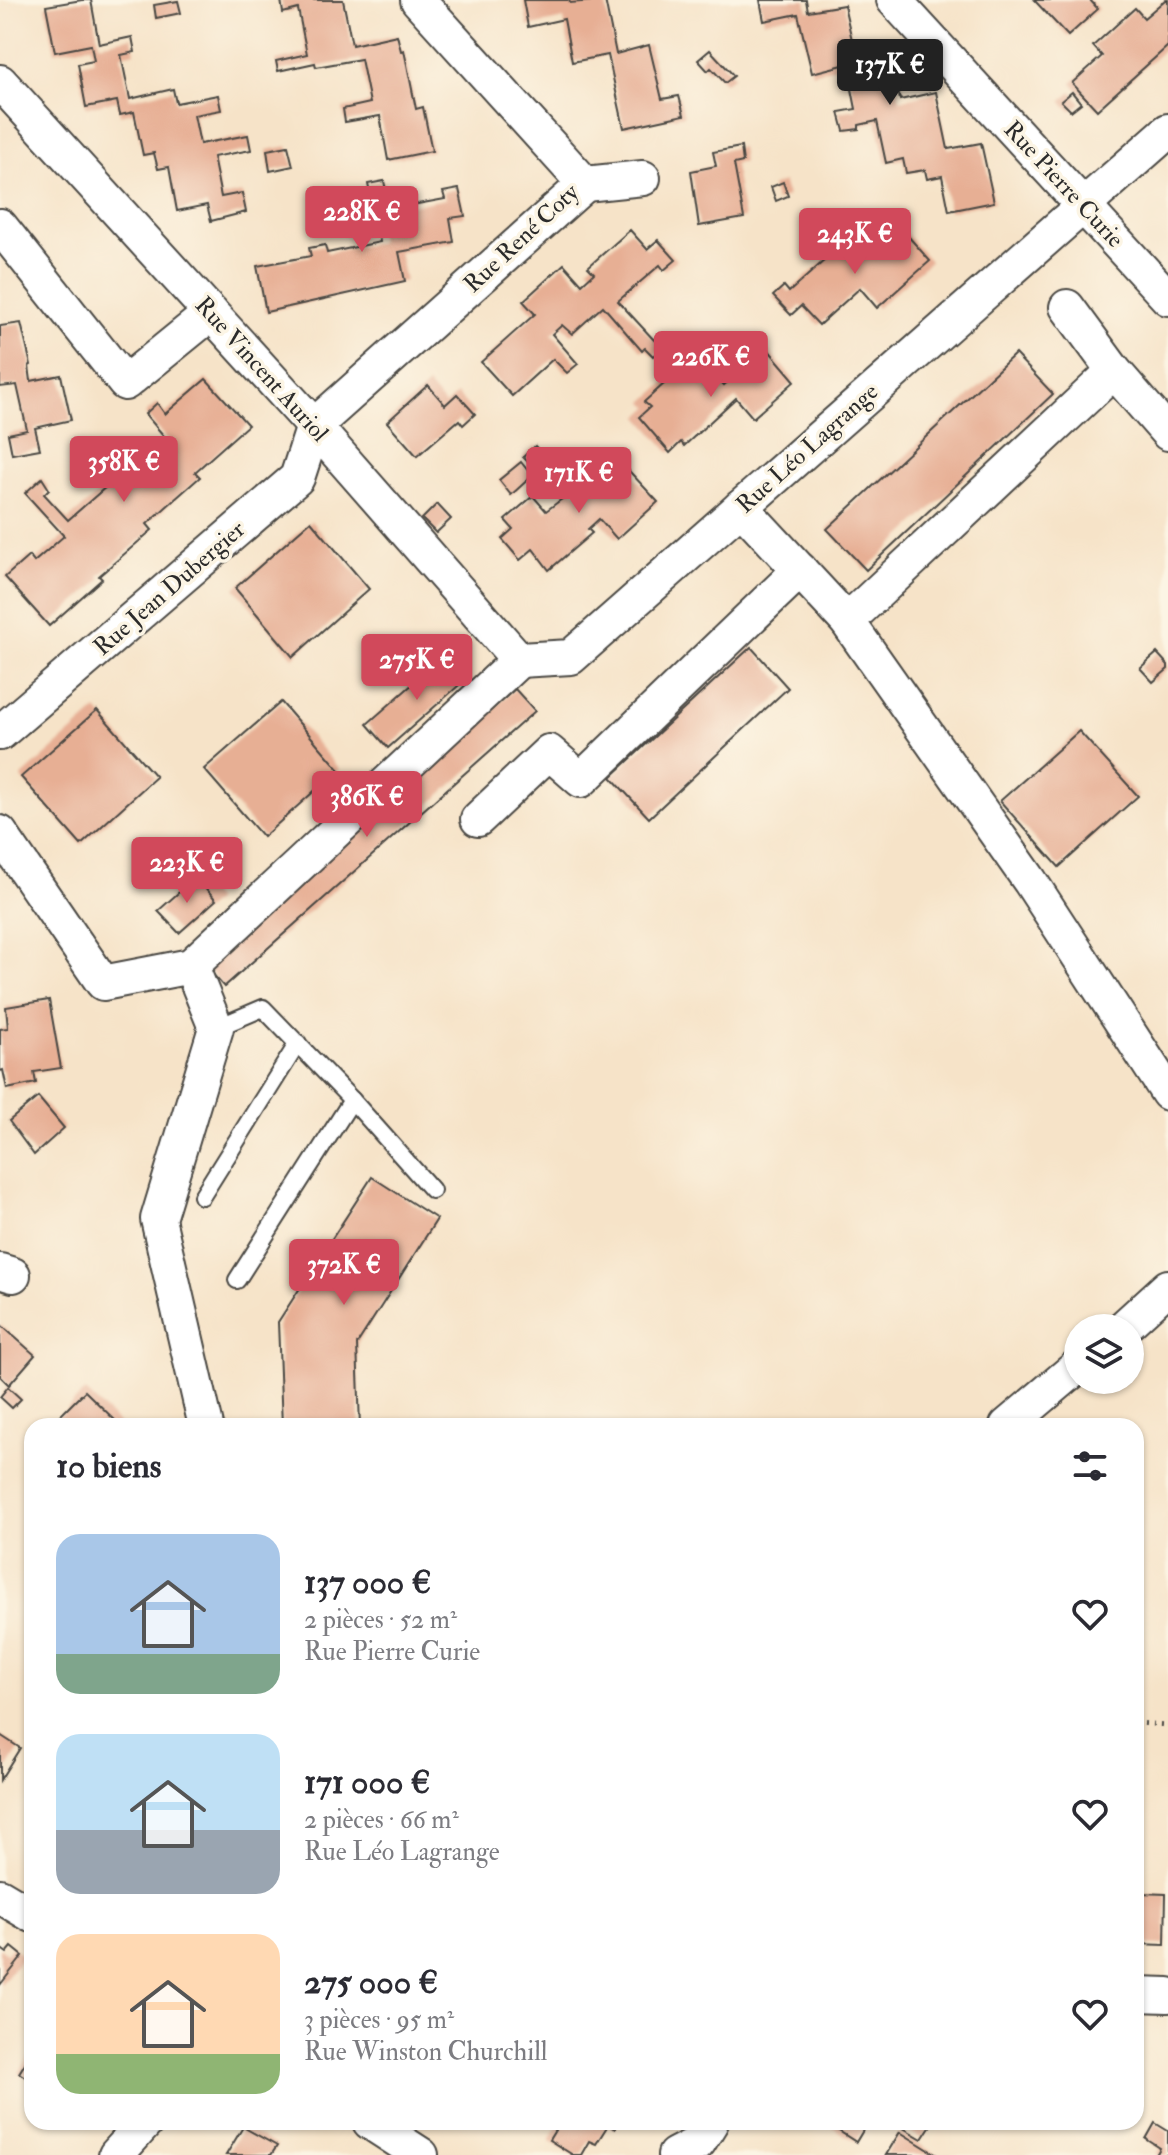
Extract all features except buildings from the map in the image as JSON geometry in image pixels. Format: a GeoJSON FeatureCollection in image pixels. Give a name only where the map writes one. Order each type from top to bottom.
{"type":"FeatureCollection","features":[{"type":"Feature","properties":{"kind":"street","name":"Rue René Coty"},"geometry":{"type":"LineString","coordinates":[[314,426],[585,184],[418,0]]}},
{"type":"Feature","properties":{"kind":"street","name":"Rue Pierre Curie"},"geometry":{"type":"LineString","coordinates":[[894,0],[1168,298]]}},
{"type":"Feature","properties":{"kind":"street","name":"Rue Vincent Auriol"},"geometry":{"type":"LineString","coordinates":[[0,82],[314,426],[519,660]]}},
{"type":"Feature","properties":{"kind":"street","name":"Rue Léo Lagrange"},"geometry":{"type":"LineString","coordinates":[[519,660],[571,657],[1168,131]]}},
{"type":"Feature","properties":{"kind":"street"},"geometry":{"type":"LineString","coordinates":[[585,184],[643,178]]}},
{"type":"Feature","properties":{"kind":"street"},"geometry":{"type":"LineString","coordinates":[[0,226],[125,383],[211,313]]}},
{"type":"Feature","properties":{"kind":"street"},"geometry":{"type":"LineString","coordinates":[[1067,307],[1114,371],[1168,433]]}},
{"type":"Feature","properties":{"kind":"street"},"geometry":{"type":"LineString","coordinates":[[847,621],[1114,371]]}},
{"type":"Feature","properties":{"kind":"street","name":"Rue Jean Dubergier"},"geometry":{"type":"LineString","coordinates":[[0,733],[297,478],[314,426]]}},
{"type":"Feature","properties":{"kind":"street"},"geometry":{"type":"LineString","coordinates":[[741,507],[847,621],[1030,881],[1168,1093]]}},
{"type":"Feature","properties":{"kind":"street"},"geometry":{"type":"LineString","coordinates":[[478,819],[549,752],[581,780],[800,570]]}},
{"type":"Feature","properties":{"kind":"street"},"geometry":{"type":"LineString","coordinates":[[0,833],[103,983],[191,966],[519,660]]}},
{"type":"Feature","properties":{"kind":"street"},"geometry":{"type":"LineString","coordinates":[[191,966],[216,1028],[158,1219],[204,1418]]}},
{"type":"Feature","properties":{"kind":"street"},"geometry":{"type":"LineString","coordinates":[[1138,1314],[1168,1287]]}},
{"type":"Feature","properties":{"kind":"street"},"geometry":{"type":"LineString","coordinates":[[1016,1418],[1064,1378]]}},
{"type":"Feature","properties":{"kind":"street"},"geometry":{"type":"LineString","coordinates":[[0,1896],[24,1910]]}},
{"type":"Feature","properties":{"kind":"street"},"geometry":{"type":"LineString","coordinates":[[1144,1994],[1168,1995]]}},
{"type":"Feature","properties":{"kind":"street"},"geometry":{"type":"LineString","coordinates":[[116,2155],[139,2130]]}},
{"type":"Feature","properties":{"kind":"street"},"geometry":{"type":"LineString","coordinates":[[382,2130],[421,2155]]}},
{"type":"Feature","properties":{"kind":"street"},"geometry":{"type":"LineString","coordinates":[[675,2155],[698,2143],[706,2130]]}},
{"type":"Feature","properties":{"kind":"lane"},"geometry":{"type":"LineString","coordinates":[[216,1028],[263,1008],[352,1100],[432,1190]]}},
{"type":"Feature","properties":{"kind":"lane"},"geometry":{"type":"LineString","coordinates":[[202,1196],[298,1043]]}},
{"type":"Feature","properties":{"kind":"lane"},"geometry":{"type":"LineString","coordinates":[[237,1280],[352,1100]]}},
{"type":"Feature","properties":{"kind":"path"},"geometry":{"type":"LineString","coordinates":[[1144,1724],[1168,1725]]}}]}
